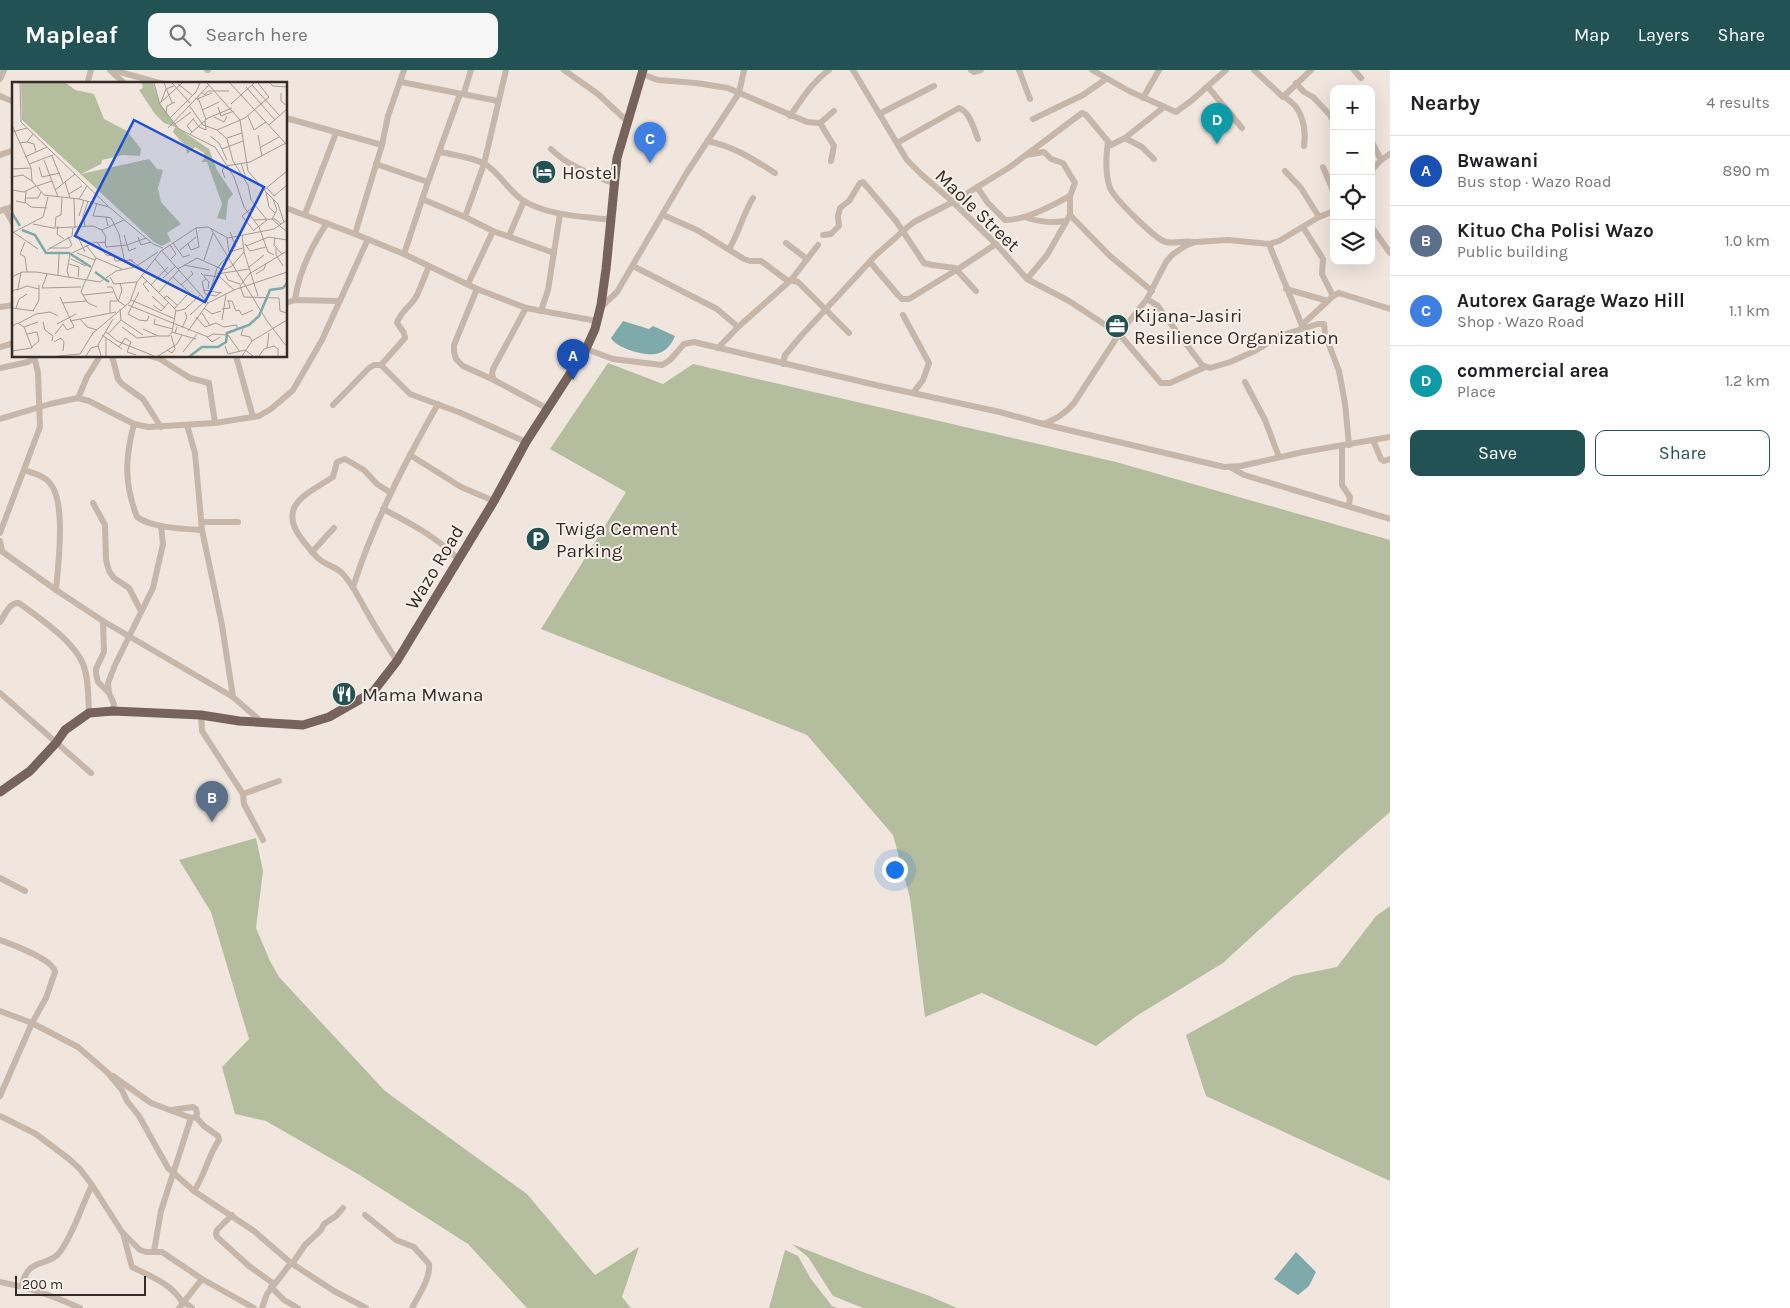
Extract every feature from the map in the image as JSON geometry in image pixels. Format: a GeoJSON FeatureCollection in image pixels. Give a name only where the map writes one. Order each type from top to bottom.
{"type":"FeatureCollection","features":[{"type":"Feature","properties":{"kind":"main road","name":"Wazo Road"},"geometry":{"type":"LineString","coordinates":[[89,713],[113,711],[201,715],[263,723],[304,725],[329,717],[373,692],[397,661],[494,501],[526,442],[586,349],[600,308],[618,158],[643,72]]}},
{"type":"Feature","properties":{"kind":"main road"},"geometry":{"type":"LineString","coordinates":[[0,791],[30,771],[56,743],[65,730],[89,713]]}},
{"type":"Feature","properties":{"kind":"street"},"geometry":{"type":"LineString","coordinates":[[0,79],[4,70]]}},
{"type":"Feature","properties":{"kind":"street"},"geometry":{"type":"LineString","coordinates":[[112,70],[124,82]]}},
{"type":"Feature","properties":{"kind":"street"},"geometry":{"type":"LineString","coordinates":[[112,70],[156,82]]}},
{"type":"Feature","properties":{"kind":"street"},"geometry":{"type":"LineString","coordinates":[[355,234],[382,146],[391,107],[404,70]]}},
{"type":"Feature","properties":{"kind":"street"},"geometry":{"type":"LineString","coordinates":[[404,254],[428,182],[472,70]]}},
{"type":"Feature","properties":{"kind":"street"},"geometry":{"type":"LineString","coordinates":[[465,216],[484,164],[506,70]]}},
{"type":"Feature","properties":{"kind":"street"},"geometry":{"type":"LineString","coordinates":[[564,70],[598,94],[628,122]]}},
{"type":"Feature","properties":{"kind":"street"},"geometry":{"type":"LineString","coordinates":[[600,308],[617,292],[707,141],[739,93],[744,70]]}},
{"type":"Feature","properties":{"kind":"street"},"geometry":{"type":"LineString","coordinates":[[815,70],[820,76]]}},
{"type":"Feature","properties":{"kind":"street"},"geometry":{"type":"LineString","coordinates":[[790,116],[820,76],[829,70]]}},
{"type":"Feature","properties":{"kind":"street","name":"Maole Street"},"geometry":{"type":"LineString","coordinates":[[853,70],[907,160],[996,244],[1027,279],[1069,301],[1119,334],[1161,383],[1170,383],[1205,367]]}},
{"type":"Feature","properties":{"kind":"street"},"geometry":{"type":"LineString","coordinates":[[972,70],[974,72],[981,70]]}},
{"type":"Feature","properties":{"kind":"street"},"geometry":{"type":"LineString","coordinates":[[1019,70],[1030,99]]}},
{"type":"Feature","properties":{"kind":"street"},"geometry":{"type":"LineString","coordinates":[[1092,70],[1143,98],[1176,112],[1226,70]]}},
{"type":"Feature","properties":{"kind":"street"},"geometry":{"type":"LineString","coordinates":[[1143,98],[1159,70]]}},
{"type":"Feature","properties":{"kind":"street"},"geometry":{"type":"LineString","coordinates":[[1254,70],[1297,108],[1304,131],[1304,146]]}},
{"type":"Feature","properties":{"kind":"street"},"geometry":{"type":"LineString","coordinates":[[1285,96],[1311,70]]}},
{"type":"Feature","properties":{"kind":"street"},"geometry":{"type":"LineString","coordinates":[[1354,70],[1361,78]]}},
{"type":"Feature","properties":{"kind":"street"},"geometry":{"type":"LineString","coordinates":[[643,72],[658,80],[728,88],[807,122],[820,123],[834,111]]}},
{"type":"Feature","properties":{"kind":"street"},"geometry":{"type":"LineString","coordinates":[[1033,120],[1083,95],[1106,79]]}},
{"type":"Feature","properties":{"kind":"street"},"geometry":{"type":"LineString","coordinates":[[401,82],[498,101]]}},
{"type":"Feature","properties":{"kind":"street"},"geometry":{"type":"LineString","coordinates":[[1296,83],[1304,92],[1313,97],[1330,116]]}},
{"type":"Feature","properties":{"kind":"street"},"geometry":{"type":"LineString","coordinates":[[880,114],[934,86]]}},
{"type":"Feature","properties":{"kind":"street"},"geometry":{"type":"LineString","coordinates":[[1208,87],[1242,128]]}},
{"type":"Feature","properties":{"kind":"street"},"geometry":{"type":"LineString","coordinates":[[0,96],[10,100]]}},
{"type":"Feature","properties":{"kind":"street"},"geometry":{"type":"LineString","coordinates":[[0,102],[10,100]]}},
{"type":"Feature","properties":{"kind":"street"},"geometry":{"type":"LineString","coordinates":[[896,143],[959,108],[967,114],[978,139]]}},
{"type":"Feature","properties":{"kind":"street"},"geometry":{"type":"LineString","coordinates":[[783,364],[785,355],[792,346],[825,310],[870,262],[914,222],[953,202],[1010,167],[1082,113],[1091,120],[1111,145],[1125,138],[1164,108]]}},
{"type":"Feature","properties":{"kind":"street"},"geometry":{"type":"LineString","coordinates":[[288,119],[382,146]]}},
{"type":"Feature","properties":{"kind":"street"},"geometry":{"type":"LineString","coordinates":[[820,123],[834,146],[831,161]]}},
{"type":"Feature","properties":{"kind":"street"},"geometry":{"type":"LineString","coordinates":[[305,214],[336,133]]}},
{"type":"Feature","properties":{"kind":"street"},"geometry":{"type":"LineString","coordinates":[[1125,138],[1142,147],[1154,158]]}},
{"type":"Feature","properties":{"kind":"street"},"geometry":{"type":"LineString","coordinates":[[707,141],[725,145],[748,156],[775,173]]}},
{"type":"Feature","properties":{"kind":"street"},"geometry":{"type":"LineString","coordinates":[[1108,142],[1107,165],[1110,188],[1113,194],[1156,237],[1166,242],[1228,240],[1269,244],[1279,241],[1330,212]]}},
{"type":"Feature","properties":{"kind":"street"},"geometry":{"type":"LineString","coordinates":[[1375,148],[1381,160]]}},
{"type":"Feature","properties":{"kind":"street"},"geometry":{"type":"LineString","coordinates":[[551,149],[568,163],[582,171],[615,184]]}},
{"type":"Feature","properties":{"kind":"street"},"geometry":{"type":"LineString","coordinates":[[0,155],[12,151]]}},
{"type":"Feature","properties":{"kind":"street"},"geometry":{"type":"LineString","coordinates":[[440,152],[484,164],[524,201],[560,214],[611,220]]}},
{"type":"Feature","properties":{"kind":"street"},"geometry":{"type":"LineString","coordinates":[[1024,156],[1044,152],[1054,161],[1063,163],[1074,180],[1068,218],[1047,255],[1027,279]]}},
{"type":"Feature","properties":{"kind":"street"},"geometry":{"type":"LineString","coordinates":[[1375,167],[1390,154]]}},
{"type":"Feature","properties":{"kind":"street"},"geometry":{"type":"LineString","coordinates":[[376,164],[428,182]]}},
{"type":"Feature","properties":{"kind":"street"},"geometry":{"type":"LineString","coordinates":[[1323,167],[1330,184]]}},
{"type":"Feature","properties":{"kind":"street"},"geometry":{"type":"LineString","coordinates":[[1285,171],[1301,188],[1319,217]]}},
{"type":"Feature","properties":{"kind":"street"},"geometry":{"type":"LineString","coordinates":[[823,235],[830,234],[839,226],[838,216],[840,208],[849,201],[860,183],[863,182],[902,231],[924,263],[958,269],[976,291]]}},
{"type":"Feature","properties":{"kind":"street"},"geometry":{"type":"LineString","coordinates":[[977,187],[988,203],[1004,220],[1037,212],[1070,196]]}},
{"type":"Feature","properties":{"kind":"street"},"geometry":{"type":"LineString","coordinates":[[729,249],[740,229],[747,207],[753,198]]}},
{"type":"Feature","properties":{"kind":"street"},"geometry":{"type":"LineString","coordinates":[[422,200],[465,216],[494,231],[554,253]]}},
{"type":"Feature","properties":{"kind":"street"},"geometry":{"type":"LineString","coordinates":[[509,236],[524,201]]}},
{"type":"Feature","properties":{"kind":"street"},"geometry":{"type":"LineString","coordinates":[[288,209],[327,222],[404,254],[477,289],[526,308],[597,321]]}},
{"type":"Feature","properties":{"kind":"street"},"geometry":{"type":"LineString","coordinates":[[1,210],[12,223]]}},
{"type":"Feature","properties":{"kind":"street"},"geometry":{"type":"LineString","coordinates":[[541,312],[548,290],[560,214]]}},
{"type":"Feature","properties":{"kind":"street"},"geometry":{"type":"LineString","coordinates":[[663,215],[697,230],[750,261],[761,261],[789,281],[798,282],[848,333]]}},
{"type":"Feature","properties":{"kind":"street"},"geometry":{"type":"LineString","coordinates":[[1023,216],[1038,222],[1051,223],[1068,218]]}},
{"type":"Feature","properties":{"kind":"street"},"geometry":{"type":"LineString","coordinates":[[1068,218],[1152,291]]}},
{"type":"Feature","properties":{"kind":"street"},"geometry":{"type":"LineString","coordinates":[[295,300],[298,282],[308,254],[327,222]]}},
{"type":"Feature","properties":{"kind":"street"},"geometry":{"type":"LineString","coordinates":[[1303,227],[1323,259],[1322,274],[1330,299]]}},
{"type":"Feature","properties":{"kind":"street"},"geometry":{"type":"LineString","coordinates":[[468,284],[494,231]]}},
{"type":"Feature","properties":{"kind":"street"},"geometry":{"type":"LineString","coordinates":[[1375,232],[1390,253]]}},
{"type":"Feature","properties":{"kind":"street"},"geometry":{"type":"LineString","coordinates":[[0,419],[67,399],[78,398],[89,401],[134,424],[148,427],[215,423],[253,417],[271,410],[293,390],[322,340],[368,240]]}},
{"type":"Feature","properties":{"kind":"street"},"geometry":{"type":"LineString","coordinates":[[1043,424],[1058,418],[1070,408],[1119,334],[1147,299],[1166,262],[1185,246],[1195,242]]}},
{"type":"Feature","properties":{"kind":"street"},"geometry":{"type":"LineString","coordinates":[[786,243],[807,259]]}},
{"type":"Feature","properties":{"kind":"street"},"geometry":{"type":"LineString","coordinates":[[870,262],[902,299],[909,299],[996,244]]}},
{"type":"Feature","properties":{"kind":"street"},"geometry":{"type":"LineString","coordinates":[[1269,244],[1302,327]]}},
{"type":"Feature","properties":{"kind":"street"},"geometry":{"type":"LineString","coordinates":[[718,348],[738,327],[789,281],[818,245]]}},
{"type":"Feature","properties":{"kind":"street"},"geometry":{"type":"LineString","coordinates":[[381,366],[405,338],[397,323],[398,320],[401,313],[416,297],[429,266]]}},
{"type":"Feature","properties":{"kind":"street"},"geometry":{"type":"LineString","coordinates":[[633,266],[717,309],[738,327]]}},
{"type":"Feature","properties":{"kind":"street"},"geometry":{"type":"LineString","coordinates":[[477,289],[454,345],[456,359],[464,366],[548,408]]}},
{"type":"Feature","properties":{"kind":"street"},"geometry":{"type":"LineString","coordinates":[[1286,289],[1330,299]]}},
{"type":"Feature","properties":{"kind":"street"},"geometry":{"type":"LineString","coordinates":[[1302,327],[1330,299],[1339,293],[1390,310]]}},
{"type":"Feature","properties":{"kind":"street"},"geometry":{"type":"LineString","coordinates":[[1147,299],[1158,306],[1205,367],[1213,368],[1230,362],[1255,351],[1279,336],[1302,327],[1322,324],[1325,326],[1325,334],[1339,372],[1345,403],[1345,446],[1342,485],[1350,497],[1349,505]]}},
{"type":"Feature","properties":{"kind":"street"},"geometry":{"type":"LineString","coordinates":[[288,302],[295,300],[339,301]]}},
{"type":"Feature","properties":{"kind":"street"},"geometry":{"type":"LineString","coordinates":[[494,380],[493,369],[526,308]]}},
{"type":"Feature","properties":{"kind":"street"},"geometry":{"type":"LineString","coordinates":[[903,315],[929,362],[923,380],[913,393]]}},
{"type":"Feature","properties":{"kind":"street"},"geometry":{"type":"LineString","coordinates":[[586,349],[613,359],[657,365],[666,363],[680,347],[689,342],[694,342],[783,364],[1000,412],[1215,466],[1230,467],[1390,437]]}},
{"type":"Feature","properties":{"kind":"street"},"geometry":{"type":"LineString","coordinates":[[0,368],[28,362],[33,358]]}},
{"type":"Feature","properties":{"kind":"street"},"geometry":{"type":"LineString","coordinates":[[0,533],[40,427],[38,373],[34,358]]}},
{"type":"Feature","properties":{"kind":"street"},"geometry":{"type":"LineString","coordinates":[[78,398],[87,377],[99,358]]}},
{"type":"Feature","properties":{"kind":"street"},"geometry":{"type":"LineString","coordinates":[[95,364],[108,358]]}},
{"type":"Feature","properties":{"kind":"street"},"geometry":{"type":"LineString","coordinates":[[113,358],[118,379],[143,399],[161,427]]}},
{"type":"Feature","properties":{"kind":"street"},"geometry":{"type":"LineString","coordinates":[[157,358],[190,378],[209,384],[215,423]]}},
{"type":"Feature","properties":{"kind":"street"},"geometry":{"type":"LineString","coordinates":[[237,358],[253,417]]}},
{"type":"Feature","properties":{"kind":"street"},"geometry":{"type":"LineString","coordinates":[[333,405],[369,368],[374,365],[381,366],[410,394],[526,442]]}},
{"type":"Feature","properties":{"kind":"street"},"geometry":{"type":"LineString","coordinates":[[923,380],[924,395]]}},
{"type":"Feature","properties":{"kind":"street"},"geometry":{"type":"LineString","coordinates":[[1245,382],[1264,420],[1279,457]]}},
{"type":"Feature","properties":{"kind":"street"},"geometry":{"type":"LineString","coordinates":[[352,587],[383,509],[438,404]]}},
{"type":"Feature","properties":{"kind":"street"},"geometry":{"type":"LineString","coordinates":[[134,424],[126,469],[137,517],[143,521],[161,526],[202,530]]}},
{"type":"Feature","properties":{"kind":"street"},"geometry":{"type":"LineString","coordinates":[[187,426],[195,453],[203,522],[202,530],[222,625],[233,698]]}},
{"type":"Feature","properties":{"kind":"street"},"geometry":{"type":"LineString","coordinates":[[1373,440],[1381,459],[1384,461],[1390,459]]}},
{"type":"Feature","properties":{"kind":"street"},"geometry":{"type":"LineString","coordinates":[[410,455],[461,487],[494,501]]}},
{"type":"Feature","properties":{"kind":"street"},"geometry":{"type":"LineString","coordinates":[[391,493],[377,484],[358,465],[345,459],[337,462],[333,477],[313,489],[300,500],[291,516],[294,528],[312,552],[326,564],[341,572],[352,587],[397,661]]}},
{"type":"Feature","properties":{"kind":"street"},"geometry":{"type":"LineString","coordinates":[[1230,467],[1244,475],[1349,505],[1390,519]]}},
{"type":"Feature","properties":{"kind":"street"},"geometry":{"type":"LineString","coordinates":[[24,470],[50,482],[57,501],[60,524],[60,548],[56,590]]}},
{"type":"Feature","properties":{"kind":"street"},"geometry":{"type":"LineString","coordinates":[[94,503],[106,524],[106,560],[109,571],[114,578],[129,588],[141,611]]}},
{"type":"Feature","properties":{"kind":"street"},"geometry":{"type":"LineString","coordinates":[[383,509],[415,525],[458,559]]}},
{"type":"Feature","properties":{"kind":"street"},"geometry":{"type":"LineString","coordinates":[[203,522],[238,522]]}},
{"type":"Feature","properties":{"kind":"street"},"geometry":{"type":"LineString","coordinates":[[113,711],[114,704],[109,693],[108,683],[128,637],[153,588],[164,544],[161,526]]}},
{"type":"Feature","properties":{"kind":"street"},"geometry":{"type":"LineString","coordinates":[[312,552],[334,528]]}},
{"type":"Feature","properties":{"kind":"street"},"geometry":{"type":"LineString","coordinates":[[0,541],[1,550],[56,590],[128,637],[233,698],[263,723]]}},
{"type":"Feature","properties":{"kind":"street"},"geometry":{"type":"LineString","coordinates":[[0,622],[11,605],[19,603],[65,640],[79,656],[83,664],[87,682],[89,713]]}},
{"type":"Feature","properties":{"kind":"street"},"geometry":{"type":"LineString","coordinates":[[103,621],[104,652],[96,669],[96,674],[98,682],[109,693]]}},
{"type":"Feature","properties":{"kind":"street"},"geometry":{"type":"LineString","coordinates":[[0,693],[91,773]]}},
{"type":"Feature","properties":{"kind":"street"},"geometry":{"type":"LineString","coordinates":[[201,715],[202,731],[243,794],[244,804],[263,840]]}},
{"type":"Feature","properties":{"kind":"street"},"geometry":{"type":"LineString","coordinates":[[243,794],[279,781]]}},
{"type":"Feature","properties":{"kind":"street"},"geometry":{"type":"LineString","coordinates":[[0,878],[24,891]]}},
{"type":"Feature","properties":{"kind":"street"},"geometry":{"type":"LineString","coordinates":[[0,940],[47,961],[55,968],[52,985],[32,1024],[0,1096]]}},
{"type":"Feature","properties":{"kind":"street"},"geometry":{"type":"LineString","coordinates":[[0,1011],[32,1024],[78,1047],[108,1073],[151,1103],[193,1117],[218,1136],[219,1140],[194,1191]]}},
{"type":"Feature","properties":{"kind":"street"},"geometry":{"type":"LineString","coordinates":[[108,1073],[139,1116],[168,1168],[194,1191],[254,1231],[291,1264],[334,1291],[366,1308]]}},
{"type":"Feature","properties":{"kind":"street"},"geometry":{"type":"LineString","coordinates":[[154,1251],[161,1211],[173,1172],[193,1117],[198,1112],[193,1107],[171,1110]]}},
{"type":"Feature","properties":{"kind":"street"},"geometry":{"type":"LineString","coordinates":[[0,1116],[36,1134],[80,1169],[123,1232],[140,1250],[162,1252],[172,1257],[202,1279],[254,1308]]}},
{"type":"Feature","properties":{"kind":"street"},"geometry":{"type":"LineString","coordinates":[[22,1285],[26,1273],[32,1266],[55,1258],[61,1251],[75,1229],[79,1214],[92,1185]]}},
{"type":"Feature","properties":{"kind":"street"},"geometry":{"type":"LineString","coordinates":[[262,1308],[266,1294],[305,1245],[321,1230],[324,1224],[336,1216],[343,1208]]}},
{"type":"Feature","properties":{"kind":"street"},"geometry":{"type":"LineString","coordinates":[[223,1209],[224,1224]]}},
{"type":"Feature","properties":{"kind":"street"},"geometry":{"type":"LineString","coordinates":[[232,1215],[216,1232],[217,1237],[273,1286],[284,1300],[294,1307]]}},
{"type":"Feature","properties":{"kind":"street"},"geometry":{"type":"LineString","coordinates":[[365,1215],[386,1230],[396,1240],[414,1247],[429,1264],[427,1277],[412,1308]]}},
{"type":"Feature","properties":{"kind":"street"},"geometry":{"type":"LineString","coordinates":[[123,1232],[132,1266],[177,1294],[182,1305],[192,1308]]}},
{"type":"Feature","properties":{"kind":"street"},"geometry":{"type":"LineString","coordinates":[[182,1305],[202,1279]]}},
{"type":"Feature","properties":{"kind":"street"},"geometry":{"type":"LineString","coordinates":[[0,1282],[22,1285],[80,1308]]}},
{"type":"Feature","properties":{"kind":"green space"},"geometry":{"type":"Polygon","coordinates":[[[608,363],[663,384],[693,364],[1116,462],[1390,540],[1390,812],[1223,963],[1138,1015],[1096,1046],[982,993],[925,1017],[910,898],[893,835],[807,735],[541,629],[626,492],[550,449],[608,363]]]}},
{"type":"Feature","properties":{"kind":"green space"},"geometry":{"type":"Polygon","coordinates":[[[256,838],[263,871],[256,928],[279,977],[385,1091],[527,1194],[595,1275],[639,1247],[622,1297],[631,1308],[527,1308],[468,1244],[358,1174],[266,1121],[235,1114],[222,1067],[249,1039],[211,912],[179,860],[256,838]]]}},
{"type":"Feature","properties":{"kind":"green space"},"geometry":{"type":"Polygon","coordinates":[[[1390,906],[1390,1181],[1206,1096],[1186,1035],[1293,976],[1337,967],[1376,916],[1390,906]]]}},
{"type":"Feature","properties":{"kind":"green space"},"geometry":{"type":"Polygon","coordinates":[[[792,1244],[957,1308],[863,1308],[833,1296],[808,1257],[792,1244]]]}},
{"type":"Feature","properties":{"kind":"green space"},"geometry":{"type":"Polygon","coordinates":[[[785,1250],[798,1256],[811,1279],[832,1306],[837,1308],[769,1308],[785,1250]]]}},
{"type":"Feature","properties":{"kind":"water"},"geometry":{"type":"Polygon","coordinates":[[[623,321],[649,329],[653,326],[675,336],[668,348],[662,352],[644,354],[631,351],[618,345],[611,338],[623,321]]]}},
{"type":"Feature","properties":{"kind":"water"},"geometry":{"type":"Polygon","coordinates":[[[1296,1252],[1316,1272],[1309,1286],[1298,1295],[1274,1279],[1296,1252]]]}},
{"type":"Feature","properties":{"kind":"place","name":"commercial area"},"geometry":{"type":"Point","coordinates":[1217,144]}},
{"type":"Feature","properties":{"kind":"place","name":"Autorex Garage Wazo Hill"},"geometry":{"type":"Point","coordinates":[650,163]}},
{"type":"Feature","properties":{"kind":"place","name":"Hostel"},"geometry":{"type":"Point","coordinates":[544,172]}},
{"type":"Feature","properties":{"kind":"place","name":"Kijana-Jasiri Resilience Organization"},"geometry":{"type":"Point","coordinates":[1117,326]}},
{"type":"Feature","properties":{"kind":"place","name":"Bwawani"},"geometry":{"type":"Point","coordinates":[573,380]}},
{"type":"Feature","properties":{"kind":"place","name":"Twiga Cement Parking"},"geometry":{"type":"Point","coordinates":[538,539]}},
{"type":"Feature","properties":{"kind":"place","name":"Mama Mwana"},"geometry":{"type":"Point","coordinates":[344,694]}},
{"type":"Feature","properties":{"kind":"place","name":"Kituo Cha Polisi Wazo"},"geometry":{"type":"Point","coordinates":[212,822]}}]}
